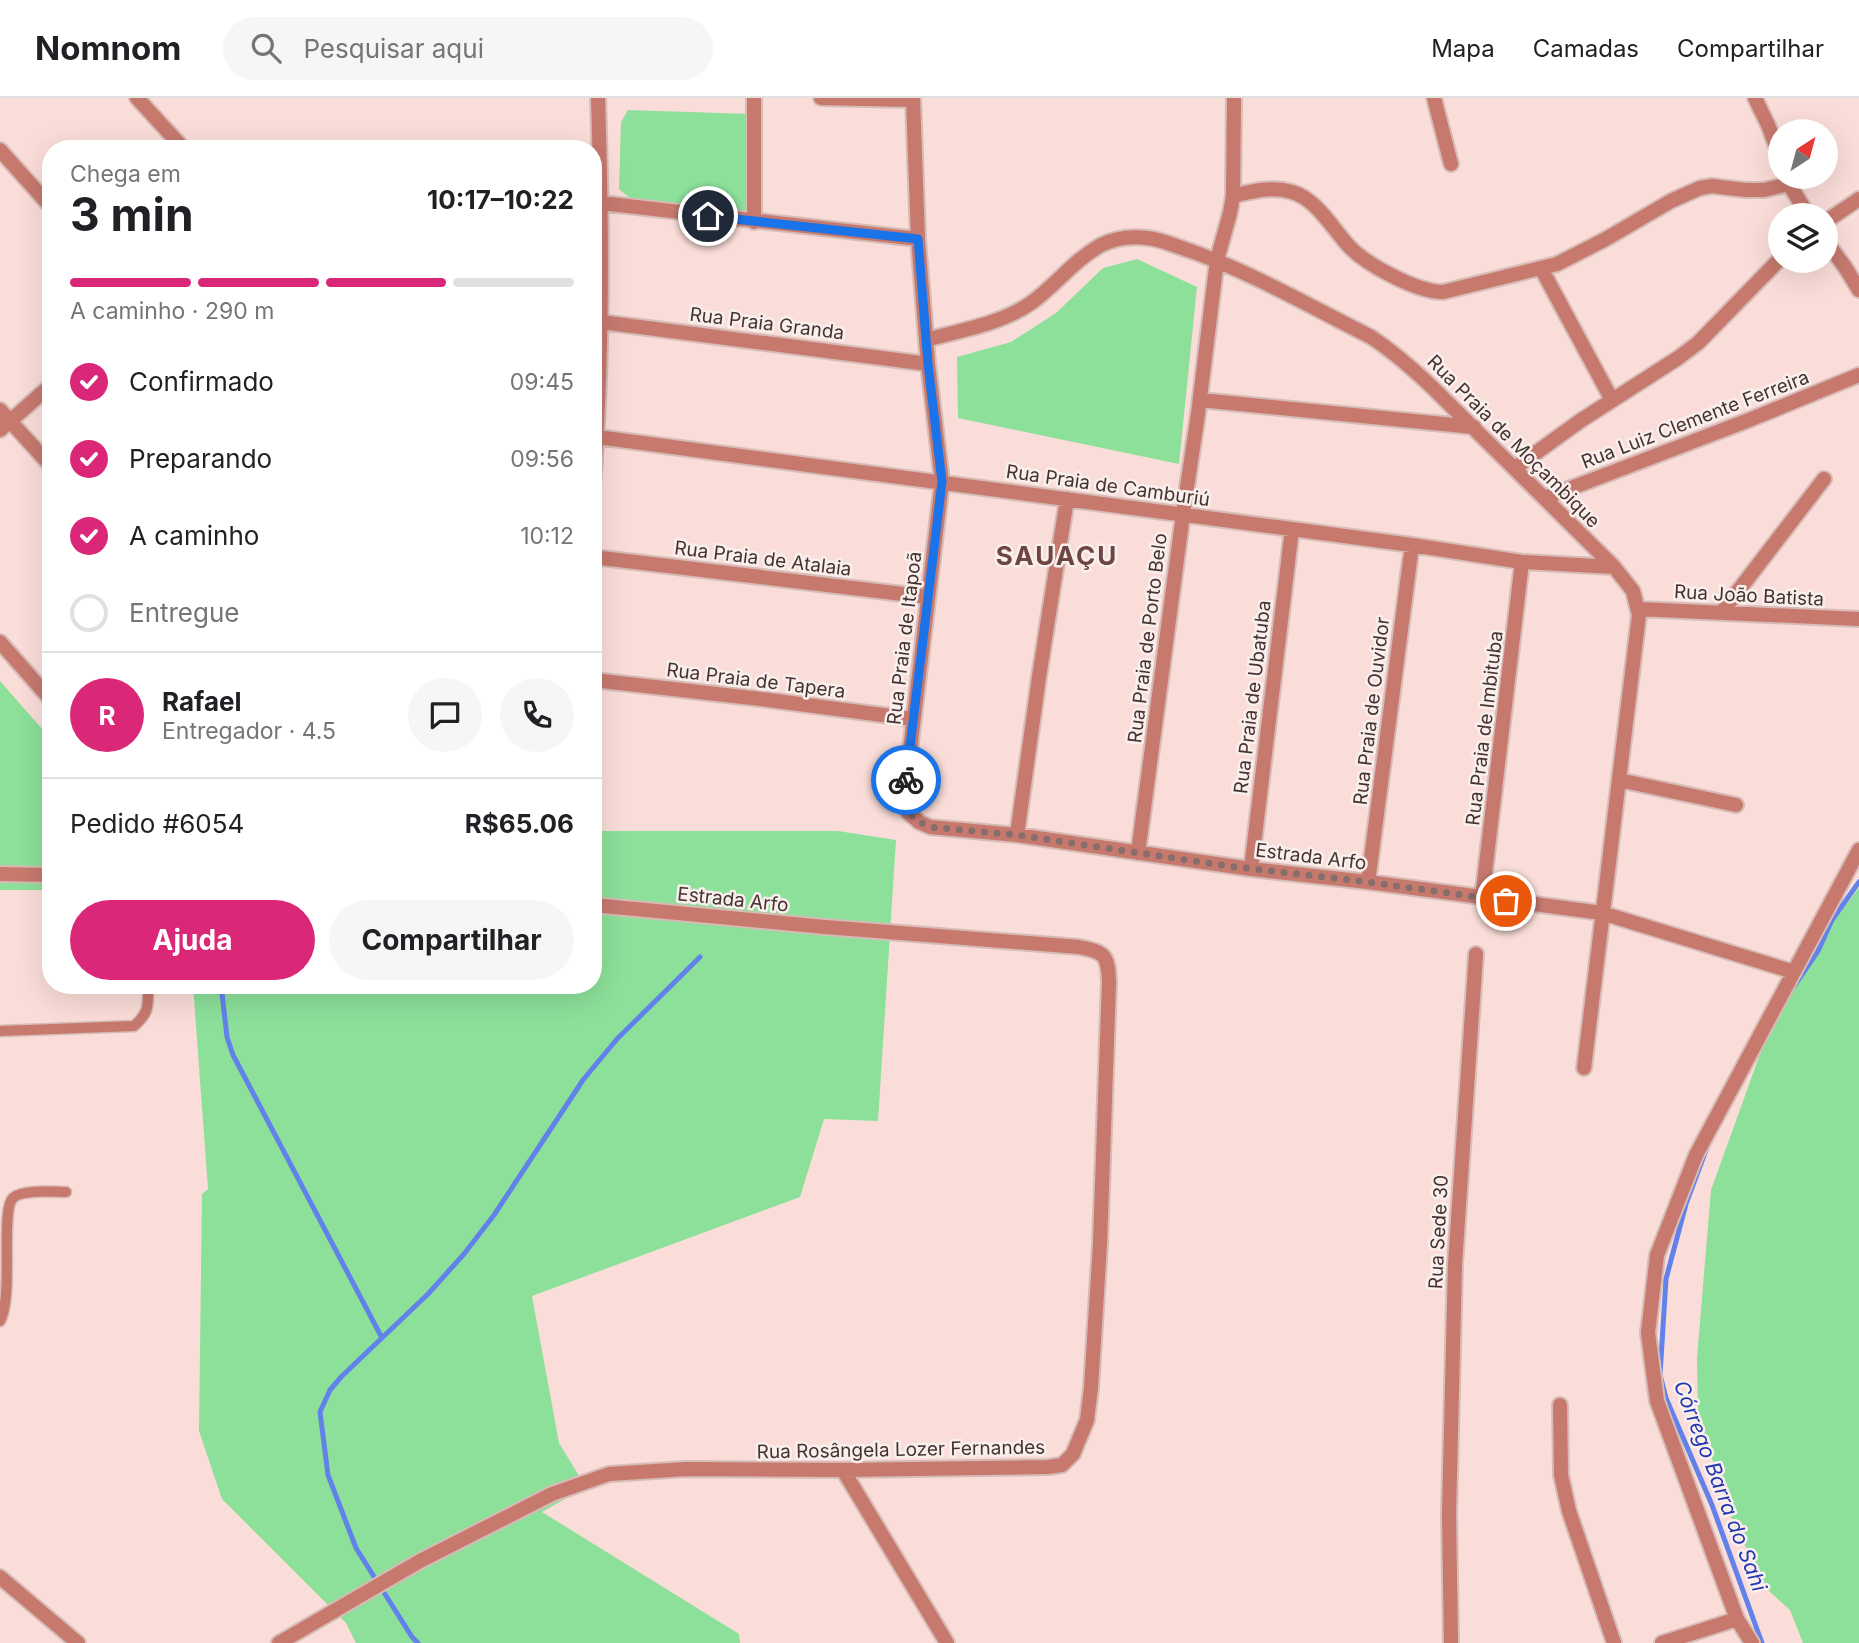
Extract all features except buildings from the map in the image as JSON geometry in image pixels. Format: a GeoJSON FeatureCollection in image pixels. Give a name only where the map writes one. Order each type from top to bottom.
{"type":"FeatureCollection","features":[{"type":"Feature","properties":{"kind":"street"},"geometry":{"type":"LineString","coordinates":[[137,98],[176,140]]}},
{"type":"Feature","properties":{"kind":"street"},"geometry":{"type":"LineString","coordinates":[[598,98],[599,140]]}},
{"type":"Feature","properties":{"kind":"street"},"geometry":{"type":"LineString","coordinates":[[754,98],[754,222]]}},
{"type":"Feature","properties":{"kind":"street"},"geometry":{"type":"LineString","coordinates":[[821,98],[913,99]]}},
{"type":"Feature","properties":{"kind":"street","name":"Rua Praia de Porto Belo"},"geometry":{"type":"LineString","coordinates":[[1138,853],[1217,260],[1233,196],[1234,98]]}},
{"type":"Feature","properties":{"kind":"street"},"geometry":{"type":"LineString","coordinates":[[1433,98],[1451,164]]}},
{"type":"Feature","properties":{"kind":"street"},"geometry":{"type":"LineString","coordinates":[[1755,98],[1768,125]]}},
{"type":"Feature","properties":{"kind":"street","name":"Rua Praia de Itapoã"},"geometry":{"type":"LineString","coordinates":[[913,99],[918,239],[928,364],[942,482],[905,805],[913,818],[930,827]]}},
{"type":"Feature","properties":{"kind":"street"},"geometry":{"type":"LineString","coordinates":[[0,150],[42,197]]}},
{"type":"Feature","properties":{"kind":"street"},"geometry":{"type":"LineString","coordinates":[[1233,196],[1267,189],[1296,192],[1312,202],[1349,247],[1364,260],[1425,290],[1443,292],[1541,268],[1571,257],[1671,201],[1700,188],[1768,188]]}},
{"type":"Feature","properties":{"kind":"street"},"geometry":{"type":"LineString","coordinates":[[1838,213],[1859,199]]}},
{"type":"Feature","properties":{"kind":"street"},"geometry":{"type":"LineString","coordinates":[[602,203],[918,239]]}},
{"type":"Feature","properties":{"kind":"street","name":"Rua Praia de Moçambique"},"geometry":{"type":"LineString","coordinates":[[926,340],[1004,318],[1020,310],[1090,253],[1114,240],[1130,237],[1150,238],[1217,260],[1378,341],[1406,362],[1614,567],[1633,592],[1638,609]]}},
{"type":"Feature","properties":{"kind":"street"},"geometry":{"type":"LineString","coordinates":[[1838,258],[1859,290]]}},
{"type":"Feature","properties":{"kind":"street"},"geometry":{"type":"LineString","coordinates":[[1541,268],[1612,400]]}},
{"type":"Feature","properties":{"kind":"street"},"geometry":{"type":"LineString","coordinates":[[1515,468],[1699,343],[1768,271]]}},
{"type":"Feature","properties":{"kind":"street","name":"Rua Praia Granda"},"geometry":{"type":"LineString","coordinates":[[602,322],[928,364]]}},
{"type":"Feature","properties":{"kind":"street","name":"Rua Luiz Clemente Ferreira"},"geometry":{"type":"LineString","coordinates":[[1545,498],[1859,375]]}},
{"type":"Feature","properties":{"kind":"street"},"geometry":{"type":"LineString","coordinates":[[42,393],[3,421],[42,458]]}},
{"type":"Feature","properties":{"kind":"street"},"geometry":{"type":"LineString","coordinates":[[1200,400],[1474,427]]}},
{"type":"Feature","properties":{"kind":"street","name":"Rua Praia de Camburiú"},"geometry":{"type":"LineString","coordinates":[[602,438],[1183,514],[1522,562],[1614,567]]}},
{"type":"Feature","properties":{"kind":"street"},"geometry":{"type":"LineString","coordinates":[[1722,612],[1825,479]]}},
{"type":"Feature","properties":{"kind":"street"},"geometry":{"type":"LineString","coordinates":[[1017,835],[1067,499]]}},
{"type":"Feature","properties":{"kind":"street","name":"Rua Praia de Ubatuba"},"geometry":{"type":"LineString","coordinates":[[1251,869],[1292,529]]}},
{"type":"Feature","properties":{"kind":"street","name":"Rua Praia de Ouvidor"},"geometry":{"type":"LineString","coordinates":[[1368,882],[1412,545]]}},
{"type":"Feature","properties":{"kind":"street","name":"Rua Praia de Atalaia"},"geometry":{"type":"LineString","coordinates":[[602,557],[928,597]]}},
{"type":"Feature","properties":{"kind":"street","name":"Rua Praia de Imbituba"},"geometry":{"type":"LineString","coordinates":[[1482,898],[1522,562]]}},
{"type":"Feature","properties":{"kind":"street"},"geometry":{"type":"LineString","coordinates":[[1584,1068],[1638,609]]}},
{"type":"Feature","properties":{"kind":"street","name":"Rua João Batista"},"geometry":{"type":"LineString","coordinates":[[1638,609],[1859,619]]}},
{"type":"Feature","properties":{"kind":"street"},"geometry":{"type":"LineString","coordinates":[[0,642],[42,690]]}},
{"type":"Feature","properties":{"kind":"street","name":"Rua Praia de Tapera"},"geometry":{"type":"LineString","coordinates":[[602,681],[913,719]]}},
{"type":"Feature","properties":{"kind":"street"},"geometry":{"type":"LineString","coordinates":[[1619,780],[1736,805]]}},
{"type":"Feature","properties":{"kind":"street","name":"Estrada Arfo"},"geometry":{"type":"LineString","coordinates":[[930,827],[1017,835],[1251,869],[1602,913],[1794,972]]}},
{"type":"Feature","properties":{"kind":"street"},"geometry":{"type":"LineString","coordinates":[[1752,1643],[1737,1619],[1657,1401],[1648,1332],[1657,1255],[1696,1155],[1859,850]]}},
{"type":"Feature","properties":{"kind":"street"},"geometry":{"type":"LineString","coordinates":[[0,874],[42,875]]}},
{"type":"Feature","properties":{"kind":"street","name":"Estrada Arfo"},"geometry":{"type":"LineString","coordinates":[[602,906],[1079,947]]}},
{"type":"Feature","properties":{"kind":"street","name":"Rua Rosângela Lozer Fernandes"},"geometry":{"type":"LineString","coordinates":[[279,1643],[420,1561],[552,1494],[609,1474],[686,1469],[1048,1467],[1062,1465],[1068,1460],[1082,1436],[1091,1388],[1109,982],[1108,964],[1104,955],[1099,951],[1079,947]]}},
{"type":"Feature","properties":{"kind":"street","name":"Rua Sede 30"},"geometry":{"type":"LineString","coordinates":[[1451,1643],[1449,1513],[1455,1264],[1476,954]]}},
{"type":"Feature","properties":{"kind":"street"},"geometry":{"type":"LineString","coordinates":[[1560,1405],[1561,1475],[1569,1511],[1614,1643]]}},
{"type":"Feature","properties":{"kind":"street"},"geometry":{"type":"LineString","coordinates":[[844,1470],[947,1643]]}},
{"type":"Feature","properties":{"kind":"street"},"geometry":{"type":"LineString","coordinates":[[0,1577],[78,1643]]}},
{"type":"Feature","properties":{"kind":"street"},"geometry":{"type":"LineString","coordinates":[[1662,1643],[1737,1619]]}},
{"type":"Feature","properties":{"kind":"lane"},"geometry":{"type":"LineString","coordinates":[[0,1031],[134,1026],[145,1016],[148,994]]}},
{"type":"Feature","properties":{"kind":"lane"},"geometry":{"type":"LineString","coordinates":[[0,1321],[7,1294],[8,1203],[20,1194],[66,1192]]}},
{"type":"Feature","properties":{"kind":"green space"},"geometry":{"type":"Polygon","coordinates":[[[628,110],[751,114],[749,211],[631,199],[619,189],[621,122],[628,110]]]}},
{"type":"Feature","properties":{"kind":"green space"},"geometry":{"type":"Polygon","coordinates":[[[1137,259],[1197,287],[1179,464],[958,418],[957,357],[1011,342],[1056,313],[1103,268],[1137,259]]]}},
{"type":"Feature","properties":{"kind":"green space"},"geometry":{"type":"Polygon","coordinates":[[[0,681],[42,729],[42,890],[0,890],[0,681]]]}},
{"type":"Feature","properties":{"kind":"green space"},"geometry":{"type":"Polygon","coordinates":[[[602,831],[838,831],[896,840],[878,1121],[824,1119],[800,1197],[532,1296],[559,1443],[586,1487],[542,1512],[739,1634],[740,1643],[356,1643],[346,1623],[222,1499],[199,1431],[202,1194],[208,1189],[194,994],[602,994],[602,831]]]}},
{"type":"Feature","properties":{"kind":"green space"},"geometry":{"type":"Polygon","coordinates":[[[1859,888],[1859,1643],[1803,1643],[1790,1610],[1769,1591],[1734,1525],[1698,1416],[1697,1358],[1711,1190],[1791,968],[1796,969],[1859,888]]]}},
{"type":"Feature","properties":{"kind":"waterway","name":"Córrego Barra do Sahi"},"geometry":{"type":"LineString","coordinates":[[1790,992],[1818,951],[1832,920],[1859,882]]}},
{"type":"Feature","properties":{"kind":"waterway"},"geometry":{"type":"LineString","coordinates":[[418,1643],[356,1548],[328,1475],[320,1412],[330,1390],[342,1376],[428,1294],[464,1254],[494,1215],[583,1080],[617,1039],[700,957]]}},
{"type":"Feature","properties":{"kind":"waterway"},"geometry":{"type":"LineString","coordinates":[[222,994],[227,1037],[233,1055],[382,1338]]}},
{"type":"Feature","properties":{"kind":"waterway","name":"Córrego Barra do Sahi"},"geometry":{"type":"LineString","coordinates":[[1708,1145],[1686,1204],[1666,1279],[1660,1375],[1666,1398],[1712,1505],[1762,1643]]}},
{"type":"Feature","properties":{"kind":"way so far"},"geometry":{"type":"LineString","coordinates":[[906,780],[905,805],[908,812],[913,818],[930,827],[1017,835],[1228,866],[1506,901]]}},
{"type":"Feature","properties":{"kind":"district","name":"SAUAÇU"},"geometry":{"type":"Point","coordinates":[1057,556]}},
{"type":"Feature","properties":{"kind":"route"},"geometry":{"type":"LineString","coordinates":[[708,216],[918,239],[928,364],[942,482],[906,780]]}}]}
